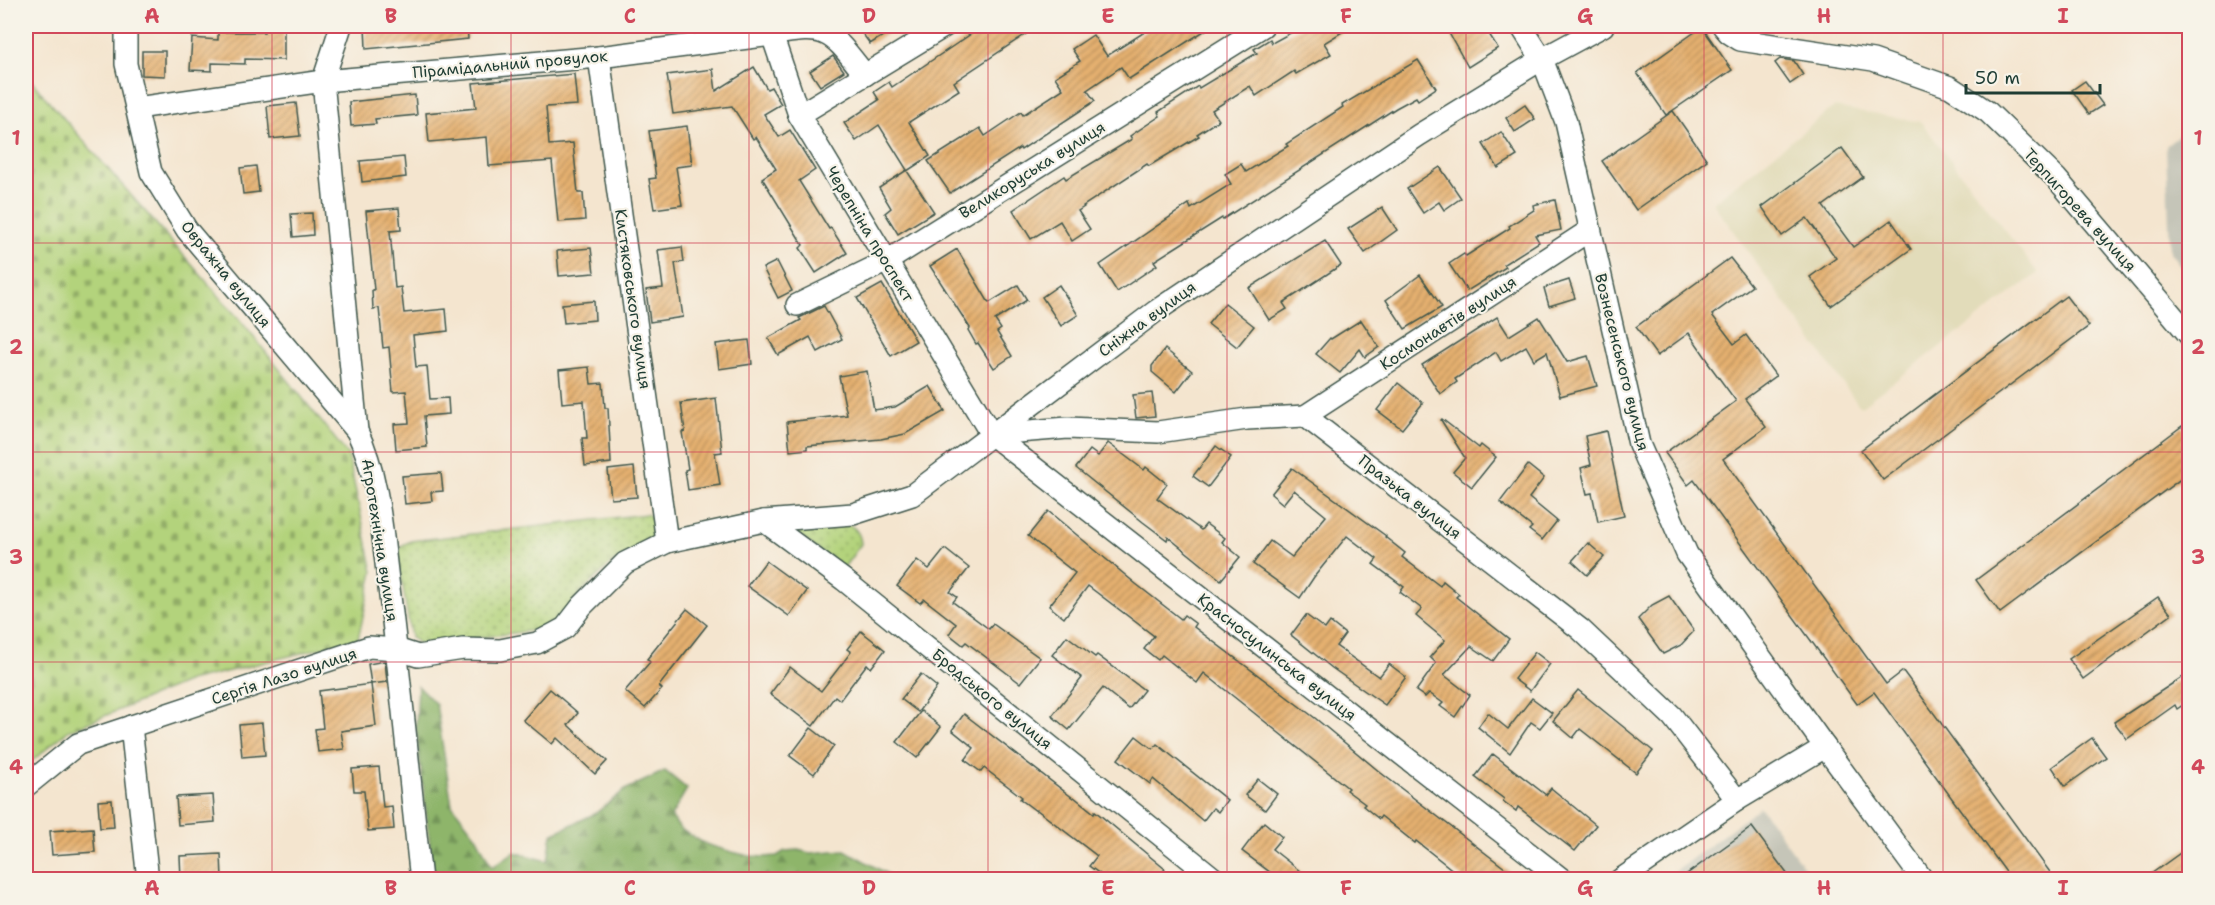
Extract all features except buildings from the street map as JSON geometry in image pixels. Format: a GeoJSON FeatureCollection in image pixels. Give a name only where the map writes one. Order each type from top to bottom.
{"type":"FeatureCollection","features":[{"type":"Feature","properties":{"kind":"street","name":"Овражна вулиця"},"geometry":{"type":"LineString","coordinates":[[126,26],[126,64],[151,172],[187,230],[357,431]]}},
{"type":"Feature","properties":{"kind":"street","name":"Агротехнічна вулиця"},"geometry":{"type":"LineString","coordinates":[[341,26],[323,81],[357,431],[366,448],[373,472],[396,649],[420,879]]}},
{"type":"Feature","properties":{"kind":"street"},"geometry":{"type":"LineString","coordinates":[[799,115],[945,26]]}},
{"type":"Feature","properties":{"kind":"street","name":"Великоруська вулиця"},"geometry":{"type":"LineString","coordinates":[[797,305],[887,261],[1263,26]]}},
{"type":"Feature","properties":{"kind":"street","name":"Вознесенського вулиця"},"geometry":{"type":"LineString","coordinates":[[1521,26],[1542,59],[1566,122],[1639,444],[1687,554],[1923,879]]}},
{"type":"Feature","properties":{"kind":"street","name":"Сніжна вулиця"},"geometry":{"type":"LineString","coordinates":[[667,542],[764,521],[853,513],[912,495],[1156,311],[1419,135],[1542,59],[1603,26]]}},
{"type":"Feature","properties":{"kind":"street","name":"Терпигорева вулиця"},"geometry":{"type":"LineString","coordinates":[[1723,26],[1740,40],[1873,60],[1950,87],[1967,98],[1988,112],[2056,178],[2190,336]]}},
{"type":"Feature","properties":{"kind":"street","name":"Пірамідальний провулок"},"geometry":{"type":"LineString","coordinates":[[137,108],[323,81],[599,57],[775,31],[819,30],[838,40],[865,75]]}},
{"type":"Feature","properties":{"kind":"street","name":"Черепніна проспект"},"geometry":{"type":"LineString","coordinates":[[775,31],[799,115],[991,434]]}},
{"type":"Feature","properties":{"kind":"street","name":"Кистяковського вулиця"},"geometry":{"type":"LineString","coordinates":[[599,57],[667,542]]}},
{"type":"Feature","properties":{"kind":"street","name":"Космонавтів вулиця"},"geometry":{"type":"LineString","coordinates":[[1305,416],[1590,230]]}},
{"type":"Feature","properties":{"kind":"street"},"geometry":{"type":"LineString","coordinates":[[991,434],[1068,428],[1158,432],[1246,419],[1305,416]]}},
{"type":"Feature","properties":{"kind":"street","name":"Празька вулиця"},"geometry":{"type":"LineString","coordinates":[[1305,416],[1580,629],[1672,716],[1737,801]]}},
{"type":"Feature","properties":{"kind":"street","name":"Красносулинська вулиця"},"geometry":{"type":"LineString","coordinates":[[991,434],[1563,879]]}},
{"type":"Feature","properties":{"kind":"street","name":"Бродського вулиця"},"geometry":{"type":"LineString","coordinates":[[764,521],[844,580],[1216,879]]}},
{"type":"Feature","properties":{"kind":"street","name":"Сергія Лазо вулиця"},"geometry":{"type":"LineString","coordinates":[[26,786],[78,744],[369,647],[396,649],[418,656],[463,649],[500,650],[537,643],[565,628],[582,606],[625,563],[667,542]]}},
{"type":"Feature","properties":{"kind":"street"},"geometry":{"type":"LineString","coordinates":[[131,726],[148,879]]}},
{"type":"Feature","properties":{"kind":"street"},"geometry":{"type":"LineString","coordinates":[[1620,879],[1737,801],[1825,747]]}},
{"type":"Feature","properties":{"kind":"shaded area"},"geometry":{"type":"Polygon","coordinates":[[[1834,107],[1921,122],[2038,273],[1860,407],[1713,203],[1834,107]]]}},
{"type":"Feature","properties":{"kind":"shaded area"},"geometry":{"type":"Polygon","coordinates":[[[2189,127],[2189,277],[2170,252],[2166,146],[2189,127]]]}},
{"type":"Feature","properties":{"kind":"shaded area"},"geometry":{"type":"Polygon","coordinates":[[[1760,807],[1813,879],[1664,880],[1760,807]]]}},
{"type":"Feature","properties":{"kind":"green space"},"geometry":{"type":"Polygon","coordinates":[[[26,75],[240,320],[348,455],[373,572],[358,639],[189,681],[68,731],[26,766],[26,75]]]}},
{"type":"Feature","properties":{"kind":"green space"},"geometry":{"type":"Polygon","coordinates":[[[647,514],[657,521],[659,538],[614,561],[579,594],[565,614],[544,629],[432,644],[420,644],[411,637],[398,556],[401,546],[411,541],[647,514]]]}},
{"type":"Feature","properties":{"kind":"green space"},"geometry":{"type":"Polygon","coordinates":[[[844,522],[856,530],[861,544],[842,568],[799,535],[800,529],[805,527],[844,522]]]}},
{"type":"Feature","properties":{"kind":"green space"},"geometry":{"type":"Polygon","coordinates":[[[418,686],[436,704],[452,805],[476,836],[492,867],[514,852],[548,861],[552,834],[596,813],[625,790],[665,771],[687,789],[671,816],[680,829],[705,844],[749,856],[764,857],[777,856],[785,851],[798,850],[810,853],[845,850],[896,879],[434,879],[416,727],[418,686]]]}}]}
